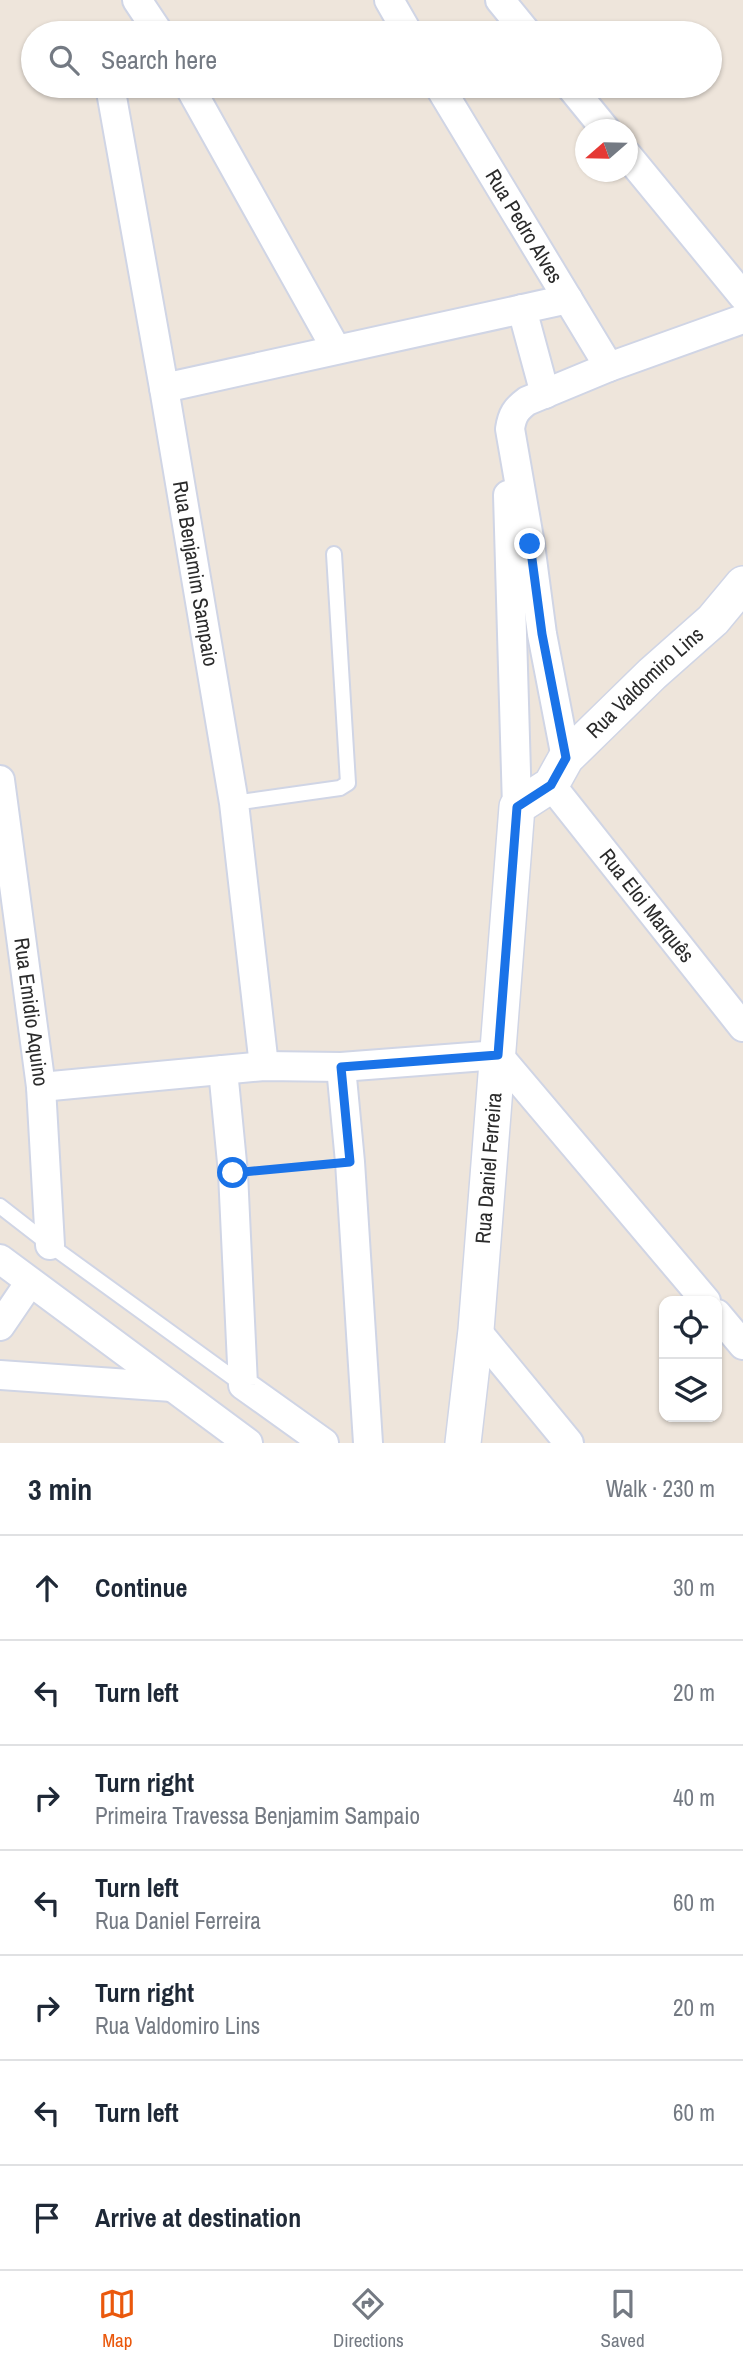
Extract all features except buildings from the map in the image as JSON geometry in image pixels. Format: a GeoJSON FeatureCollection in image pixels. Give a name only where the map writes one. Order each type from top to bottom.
{"type":"FeatureCollection","features":[{"type":"Feature","properties":{"kind":"street"},"geometry":{"type":"LineString","coordinates":[[137,0],[151,21]]}},
{"type":"Feature","properties":{"kind":"street"},"geometry":{"type":"LineString","coordinates":[[389,0],[401,21]]}},
{"type":"Feature","properties":{"kind":"street"},"geometry":{"type":"LineString","coordinates":[[500,0],[517,21]]}},
{"type":"Feature","properties":{"kind":"street","name":"Rua Benjamim Sampaio"},"geometry":{"type":"LineString","coordinates":[[112,98],[234,803],[264,1066]]}},
{"type":"Feature","properties":{"kind":"street"},"geometry":{"type":"LineString","coordinates":[[196,98],[336,349]]}},
{"type":"Feature","properties":{"kind":"street","name":"Rua Pedro Alves"},"geometry":{"type":"LineString","coordinates":[[446,98],[609,367]]}},
{"type":"Feature","properties":{"kind":"street"},"geometry":{"type":"LineString","coordinates":[[580,98],[597,119]]}},
{"type":"Feature","properties":{"kind":"street"},"geometry":{"type":"LineString","coordinates":[[638,168],[743,296]]}},
{"type":"Feature","properties":{"kind":"street"},"geometry":{"type":"LineString","coordinates":[[164,388],[568,299]]}},
{"type":"Feature","properties":{"kind":"street"},"geometry":{"type":"LineString","coordinates":[[522,309],[545,394]]}},
{"type":"Feature","properties":{"kind":"street"},"geometry":{"type":"LineString","coordinates":[[558,771],[530,544],[510,429],[512,418],[517,409],[527,401],[609,367],[743,319]]}},
{"type":"Feature","properties":{"kind":"street","name":"Rua Daniel Ferreira"},"geometry":{"type":"LineString","coordinates":[[463,1443],[476,1331],[517,807],[508,537],[510,429]]}},
{"type":"Feature","properties":{"kind":"street","name":"Rua Valdomiro Lins"},"geometry":{"type":"LineString","coordinates":[[517,807],[558,771],[652,674],[713,620],[743,584]]}},
{"type":"Feature","properties":{"kind":"street","name":"Rua Eloi Marquês"},"geometry":{"type":"LineString","coordinates":[[558,771],[739,1014]]}},
{"type":"Feature","properties":{"kind":"street","name":"Rua Emidio Aquino"},"geometry":{"type":"LineString","coordinates":[[0,780],[41,1087],[50,1245]]}},
{"type":"Feature","properties":{"kind":"street"},"geometry":{"type":"LineString","coordinates":[[41,1087],[264,1066],[341,1067],[498,1055],[702,1296]]}},
{"type":"Feature","properties":{"kind":"street"},"geometry":{"type":"LineString","coordinates":[[341,1067],[350,1162],[368,1443]]}},
{"type":"Feature","properties":{"kind":"street"},"geometry":{"type":"LineString","coordinates":[[223,1070],[233,1173],[243,1385],[324,1443]]}},
{"type":"Feature","properties":{"kind":"street"},"geometry":{"type":"LineString","coordinates":[[0,1259],[248,1443]]}},
{"type":"Feature","properties":{"kind":"street"},"geometry":{"type":"LineString","coordinates":[[0,1326],[30,1282]]}},
{"type":"Feature","properties":{"kind":"street"},"geometry":{"type":"LineString","coordinates":[[722,1320],[743,1346]]}},
{"type":"Feature","properties":{"kind":"street"},"geometry":{"type":"LineString","coordinates":[[476,1331],[569,1443]]}},
{"type":"Feature","properties":{"kind":"street"},"geometry":{"type":"LineString","coordinates":[[0,1375],[172,1387]]}},
{"type":"Feature","properties":{"kind":"lane"},"geometry":{"type":"LineString","coordinates":[[234,803],[340,788],[348,783],[334,554]]}},
{"type":"Feature","properties":{"kind":"lane"},"geometry":{"type":"LineString","coordinates":[[0,1206],[243,1385]]}},
{"type":"Feature","properties":{"kind":"path"},"geometry":{"type":"LineString","coordinates":[[233,1173],[350,1162]]}},
{"type":"Feature","properties":{"kind":"route"},"geometry":{"type":"LineString","coordinates":[[233,1173],[350,1162],[341,1067],[498,1055],[517,807],[551,785],[566,758],[542,634],[530,544]]}}]}
